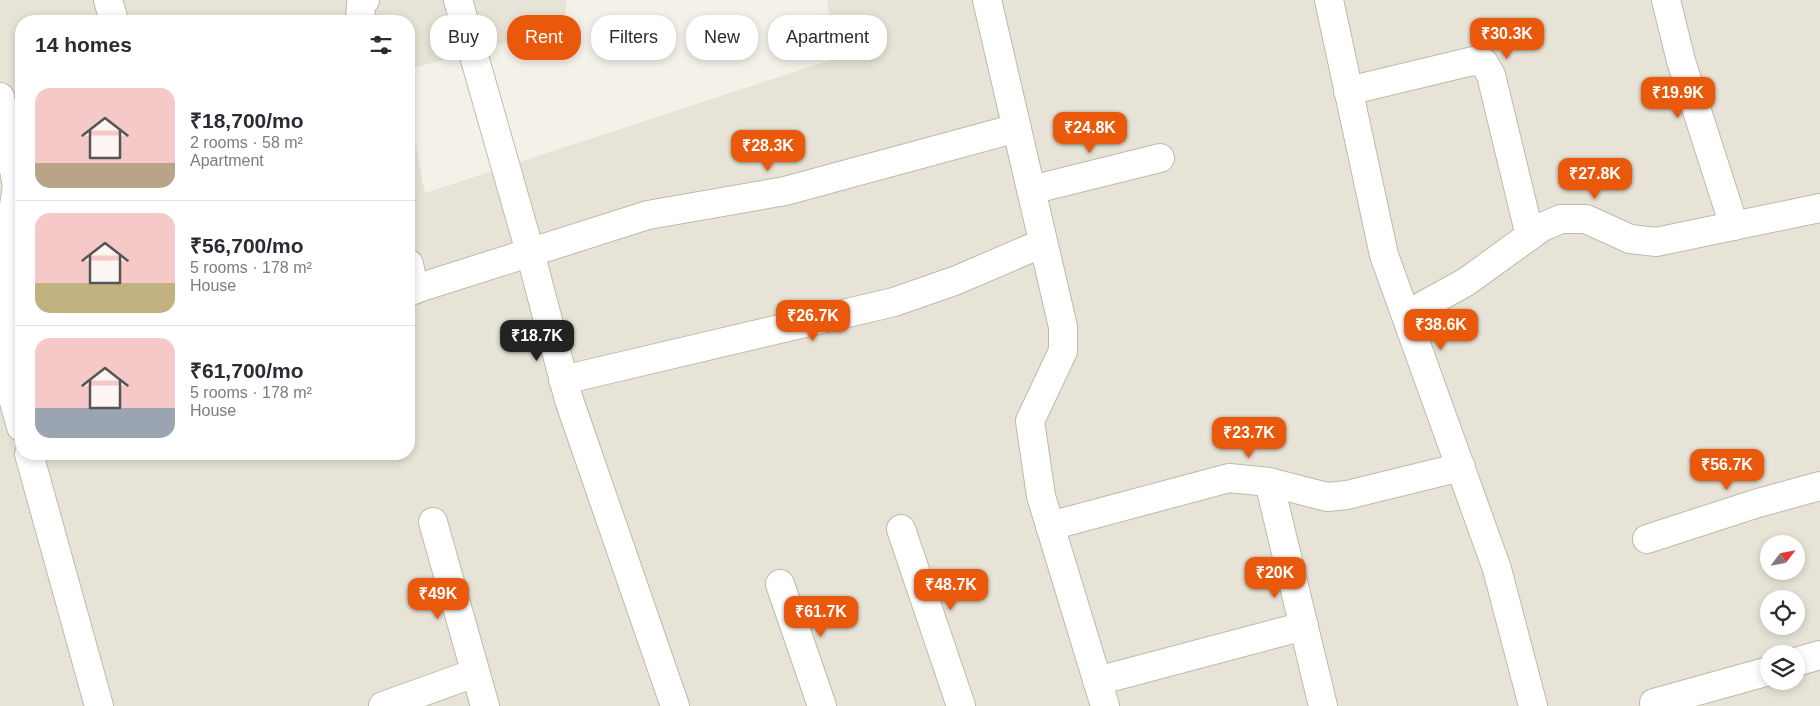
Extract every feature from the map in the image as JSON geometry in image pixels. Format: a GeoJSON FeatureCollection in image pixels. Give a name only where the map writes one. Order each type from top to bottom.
{"type":"FeatureCollection","features":[{"type":"Feature","properties":{"kind":"street"},"geometry":{"type":"LineString","coordinates":[[108,0],[112,15]]}},
{"type":"Feature","properties":{"kind":"street"},"geometry":{"type":"LineString","coordinates":[[360,15],[361,4],[365,0]]}},
{"type":"Feature","properties":{"kind":"street"},"geometry":{"type":"LineString","coordinates":[[458,0],[530,252],[563,380],[675,706]]}},
{"type":"Feature","properties":{"kind":"street"},"geometry":{"type":"LineString","coordinates":[[987,0],[1063,327],[1063,351],[1030,421],[1041,496],[1101,693],[1304,626]]}},
{"type":"Feature","properties":{"kind":"street"},"geometry":{"type":"LineString","coordinates":[[1329,0],[1384,255],[1497,569],[1533,706]]}},
{"type":"Feature","properties":{"kind":"street"},"geometry":{"type":"LineString","coordinates":[[1666,0],[1681,61],[1734,226]]}},
{"type":"Feature","properties":{"kind":"street"},"geometry":{"type":"LineString","coordinates":[[1348,91],[1473,61],[1484,63],[1491,75],[1530,236]]}},
{"type":"Feature","properties":{"kind":"street"},"geometry":{"type":"LineString","coordinates":[[0,100],[15,176]]}},
{"type":"Feature","properties":{"kind":"street"},"geometry":{"type":"LineString","coordinates":[[415,281],[530,252],[648,215],[785,191],[1017,128]]}},
{"type":"Feature","properties":{"kind":"street"},"geometry":{"type":"LineString","coordinates":[[1031,190],[1160,158]]}},
{"type":"Feature","properties":{"kind":"street"},"geometry":{"type":"LineString","coordinates":[[15,199],[13,212],[2,243],[12,324],[5,369],[15,406]]}},
{"type":"Feature","properties":{"kind":"street"},"geometry":{"type":"LineString","coordinates":[[1406,315],[1466,282],[1542,226],[1561,219],[1586,219],[1630,239],[1656,242],[1820,208]]}},
{"type":"Feature","properties":{"kind":"street"},"geometry":{"type":"LineString","coordinates":[[563,380],[894,302],[956,280],[1043,243]]}},
{"type":"Feature","properties":{"kind":"street"},"geometry":{"type":"LineString","coordinates":[[31,460],[99,706]]}},
{"type":"Feature","properties":{"kind":"street"},"geometry":{"type":"LineString","coordinates":[[1050,526],[1228,478],[1269,482],[1327,497],[1347,495],[1461,467]]}},
{"type":"Feature","properties":{"kind":"street"},"geometry":{"type":"LineString","coordinates":[[1269,482],[1323,706]]}},
{"type":"Feature","properties":{"kind":"street"},"geometry":{"type":"LineString","coordinates":[[1646,539],[1758,503],[1820,486]]}},
{"type":"Feature","properties":{"kind":"street"},"geometry":{"type":"LineString","coordinates":[[433,522],[485,706]]}},
{"type":"Feature","properties":{"kind":"street"},"geometry":{"type":"LineString","coordinates":[[901,528],[960,706]]}},
{"type":"Feature","properties":{"kind":"street"},"geometry":{"type":"LineString","coordinates":[[780,584],[822,706]]}},
{"type":"Feature","properties":{"kind":"street"},"geometry":{"type":"LineString","coordinates":[[1805,660],[1820,656]]}},
{"type":"Feature","properties":{"kind":"street"},"geometry":{"type":"LineString","coordinates":[[383,706],[475,673]]}},
{"type":"Feature","properties":{"kind":"street"},"geometry":{"type":"LineString","coordinates":[[1654,703],[1760,673]]}},
{"type":"Feature","properties":{"kind":"shaded area"},"geometry":{"type":"Polygon","coordinates":[[[0,0],[566,0],[565,15],[507,15],[507,43],[497,45],[497,15],[430,15],[430,60],[442,60],[415,67],[415,15],[15,15],[15,460],[415,460],[415,142],[425,193],[831,60],[887,60],[887,15],[830,15],[827,0],[1820,0],[1820,706],[0,706],[0,0]]]}}]}
